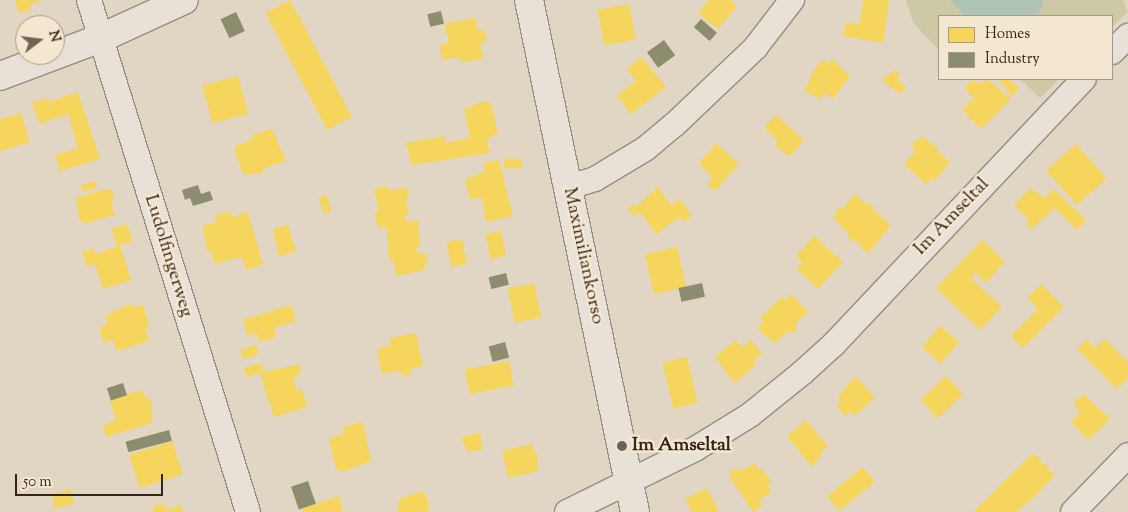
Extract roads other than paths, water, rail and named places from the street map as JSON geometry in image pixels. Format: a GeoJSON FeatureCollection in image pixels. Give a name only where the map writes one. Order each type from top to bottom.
{"type":"FeatureCollection","features":[{"type":"Feature","properties":{"kind":"street","name":"Ludolfingerweg"},"geometry":{"type":"LineString","coordinates":[[89,0],[248,512]]}},
{"type":"Feature","properties":{"kind":"street"},"geometry":{"type":"LineString","coordinates":[[0,76],[101,38],[184,0]]}},
{"type":"Feature","properties":{"kind":"street","name":"Maximiliankorso"},"geometry":{"type":"LineString","coordinates":[[529,0],[635,512]]}},
{"type":"Feature","properties":{"kind":"street"},"geometry":{"type":"LineString","coordinates":[[569,187],[595,178],[645,148],[674,126],[755,48],[792,0]]}},
{"type":"Feature","properties":{"kind":"street"},"geometry":{"type":"LineString","coordinates":[[1113,51],[1128,36]]}},
{"type":"Feature","properties":{"kind":"street","name":"Im Amseltal"},"geometry":{"type":"LineString","coordinates":[[567,512],[695,449],[750,416],[802,373],[834,344],[1083,80]]}},
{"type":"Feature","properties":{"kind":"street"},"geometry":{"type":"LineString","coordinates":[[1073,512],[1128,455]]}},
{"type":"Feature","properties":{"kind":"place","name":"Im Amseltal"},"geometry":{"type":"Point","coordinates":[622,446]}}]}
